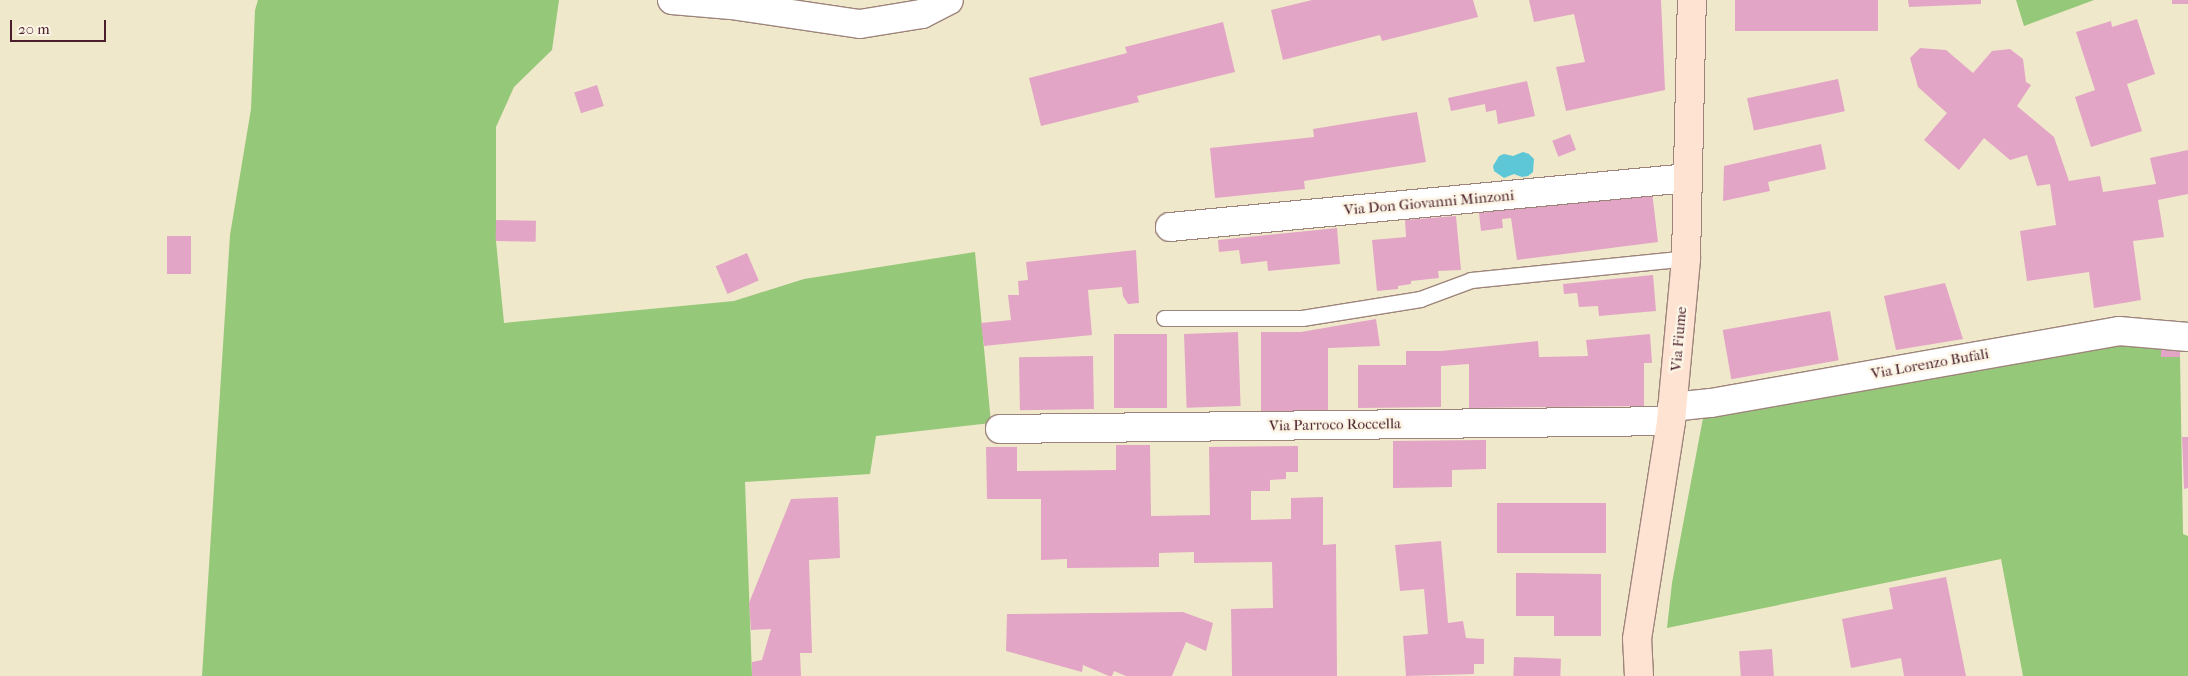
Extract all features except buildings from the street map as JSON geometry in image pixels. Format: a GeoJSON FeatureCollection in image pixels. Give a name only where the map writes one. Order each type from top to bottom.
{"type":"FeatureCollection","features":[{"type":"Feature","properties":{"kind":"street"},"geometry":{"type":"LineString","coordinates":[[672,0],[731,5],[860,24],[922,14],[949,0]]}},
{"type":"Feature","properties":{"kind":"street","name":"Via Fiume"},"geometry":{"type":"LineString","coordinates":[[1639,676],[1637,639],[1672,414],[1686,258],[1692,0]]}},
{"type":"Feature","properties":{"kind":"street","name":"Via Don Giovanni Minzoni"},"geometry":{"type":"LineString","coordinates":[[1170,227],[1688,178]]}},
{"type":"Feature","properties":{"kind":"street","name":"Via Lorenzo Bufali"},"geometry":{"type":"LineString","coordinates":[[1672,414],[1711,403],[2119,331],[2188,336]]}},
{"type":"Feature","properties":{"kind":"street","name":"Via Parroco Roccella"},"geometry":{"type":"LineString","coordinates":[[1000,429],[1672,414]]}},
{"type":"Feature","properties":{"kind":"lane"},"geometry":{"type":"LineString","coordinates":[[1164,318],[1302,318],[1420,299],[1471,280],[1686,258]]}},
{"type":"Feature","properties":{"kind":"green space"},"geometry":{"type":"Polygon","coordinates":[[[258,0],[559,0],[552,50],[514,87],[496,127],[496,241],[504,323],[734,301],[804,279],[975,252],[991,423],[876,436],[870,474],[745,482],[752,676],[202,676],[230,235],[251,109],[255,10],[258,0]]]}},
{"type":"Feature","properties":{"kind":"green space"},"geometry":{"type":"Polygon","coordinates":[[[2016,0],[2094,0],[2024,26],[2016,0]]]}},
{"type":"Feature","properties":{"kind":"green space"},"geometry":{"type":"Polygon","coordinates":[[[2132,343],[2161,348],[2162,357],[2180,357],[2183,534],[2188,536],[2188,676],[2023,676],[2001,559],[1667,628],[1672,583],[1703,418],[2132,343]]]}},
{"type":"Feature","properties":{"kind":"water"},"geometry":{"type":"Polygon","coordinates":[[[1523,152],[1529,154],[1534,159],[1533,172],[1528,176],[1522,177],[1514,174],[1504,178],[1494,171],[1493,166],[1499,156],[1504,154],[1513,156],[1523,152]]]}}]}
